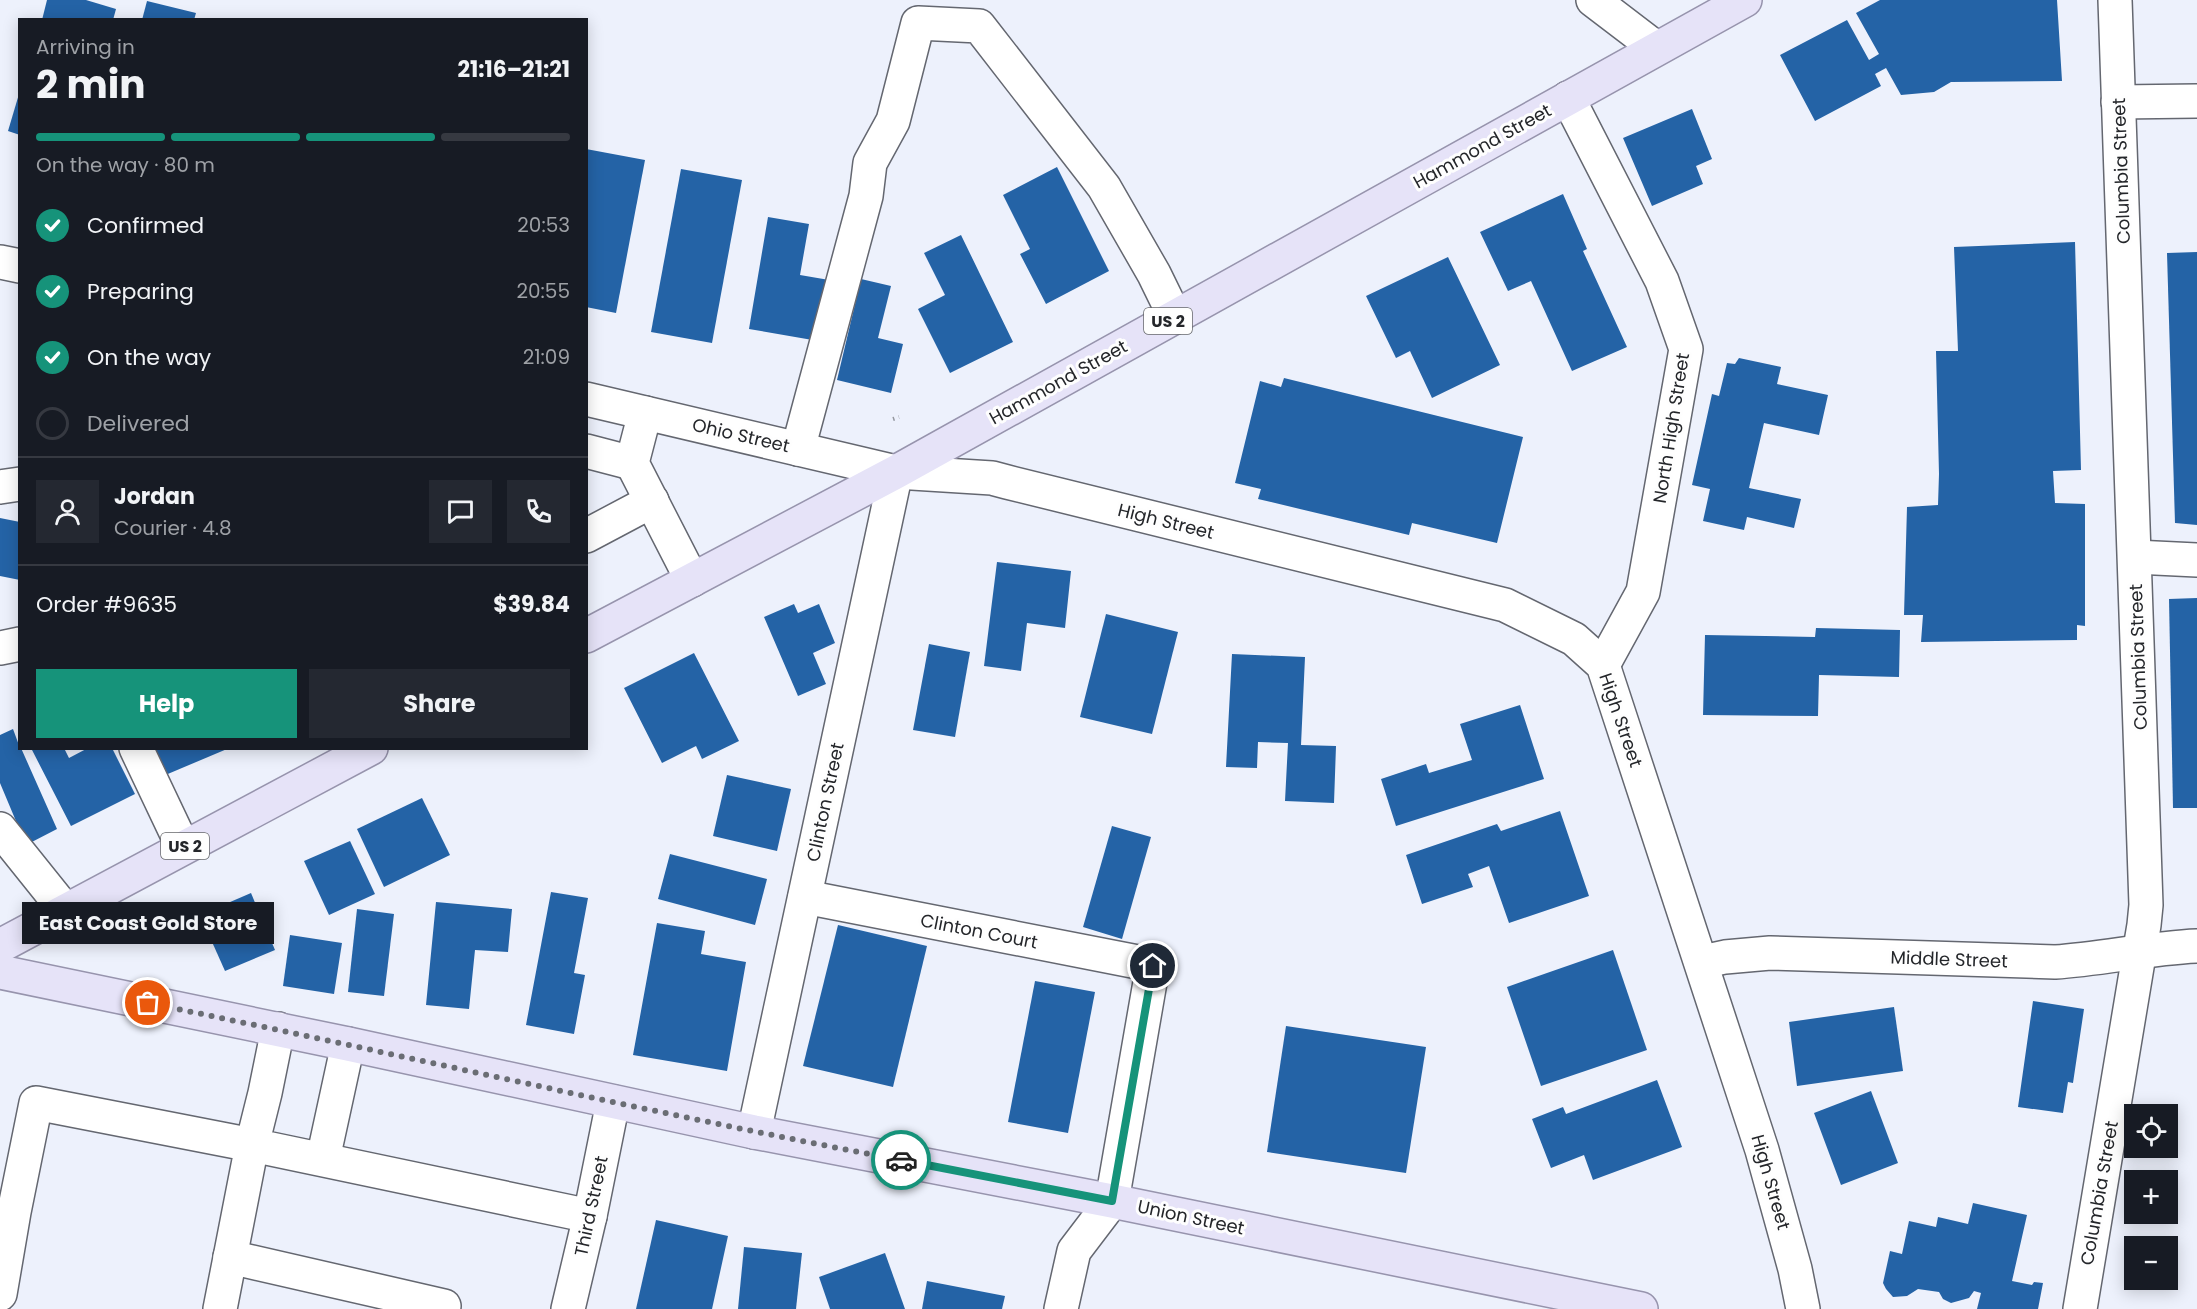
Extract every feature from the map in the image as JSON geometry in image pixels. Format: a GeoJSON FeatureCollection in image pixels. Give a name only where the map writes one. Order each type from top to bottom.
{"type":"FeatureCollection","features":[{"type":"Feature","properties":{"kind":"main road","name":"Hammond Street"},"geometry":{"type":"LineString","coordinates":[[588,635],[896,472],[1745,0]]}},
{"type":"Feature","properties":{"kind":"main road","name":"US 2"},"geometry":{"type":"LineString","coordinates":[[0,945],[367,750]]}},
{"type":"Feature","properties":{"kind":"main road","name":"Union Street"},"geometry":{"type":"LineString","coordinates":[[0,972],[278,1029],[754,1132],[1112,1201],[1641,1309]]}},
{"type":"Feature","properties":{"kind":"street"},"geometry":{"type":"LineString","coordinates":[[1593,0],[1656,48]]}},
{"type":"Feature","properties":{"kind":"street","name":"Columbia Street"},"geometry":{"type":"LineString","coordinates":[[2080,1309],[2140,952],[2146,885],[2115,0]]}},
{"type":"Feature","properties":{"kind":"street"},"geometry":{"type":"LineString","coordinates":[[798,448],[866,196],[870,163],[893,121],[918,23],[979,26],[1104,187],[1154,274],[1175,317]]}},
{"type":"Feature","properties":{"kind":"street","name":"North High Street"},"geometry":{"type":"LineString","coordinates":[[1568,98],[1662,281],[1686,349],[1643,592],[1603,665]]}},
{"type":"Feature","properties":{"kind":"street"},"geometry":{"type":"LineString","coordinates":[[2118,102],[2197,101]]}},
{"type":"Feature","properties":{"kind":"street"},"geometry":{"type":"LineString","coordinates":[[0,262],[18,266]]}},
{"type":"Feature","properties":{"kind":"street","name":"Ohio Street"},"geometry":{"type":"LineString","coordinates":[[588,399],[896,472]]}},
{"type":"Feature","properties":{"kind":"street"},"geometry":{"type":"LineString","coordinates":[[645,413],[632,463],[692,580]]}},
{"type":"Feature","properties":{"kind":"street"},"geometry":{"type":"LineString","coordinates":[[588,452],[632,463]]}},
{"type":"Feature","properties":{"kind":"street","name":"High Street"},"geometry":{"type":"LineString","coordinates":[[896,472],[992,478],[1505,605],[1574,639],[1603,665],[1762,1150],[1796,1269],[1803,1309]]}},
{"type":"Feature","properties":{"kind":"street","name":"Clinton Street"},"geometry":{"type":"LineString","coordinates":[[754,1132],[896,472]]}},
{"type":"Feature","properties":{"kind":"street"},"geometry":{"type":"LineString","coordinates":[[0,487],[18,484]]}},
{"type":"Feature","properties":{"kind":"street"},"geometry":{"type":"LineString","coordinates":[[588,535],[652,501]]}},
{"type":"Feature","properties":{"kind":"street"},"geometry":{"type":"LineString","coordinates":[[2134,557],[2197,560]]}},
{"type":"Feature","properties":{"kind":"street"},"geometry":{"type":"LineString","coordinates":[[0,648],[18,644]]}},
{"type":"Feature","properties":{"kind":"street"},"geometry":{"type":"LineString","coordinates":[[137,750],[183,847]]}},
{"type":"Feature","properties":{"kind":"street"},"geometry":{"type":"LineString","coordinates":[[0,829],[65,910]]}},
{"type":"Feature","properties":{"kind":"street","name":"Clinton Court"},"geometry":{"type":"LineString","coordinates":[[805,897],[1153,966],[1112,1201]]}},
{"type":"Feature","properties":{"kind":"street","name":"Middle Street"},"geometry":{"type":"LineString","coordinates":[[1702,962],[1725,957],[1770,953],[2055,962],[2197,946]]}},
{"type":"Feature","properties":{"kind":"street"},"geometry":{"type":"LineString","coordinates":[[220,1309],[252,1145],[278,1029]]}},
{"type":"Feature","properties":{"kind":"street"},"geometry":{"type":"LineString","coordinates":[[323,1159],[348,1044]]}},
{"type":"Feature","properties":{"kind":"street"},"geometry":{"type":"LineString","coordinates":[[0,1294],[7,1210],[36,1102],[323,1159],[590,1216]]}},
{"type":"Feature","properties":{"kind":"street","name":"Third Street"},"geometry":{"type":"LineString","coordinates":[[568,1309],[613,1102]]}},
{"type":"Feature","properties":{"kind":"street"},"geometry":{"type":"LineString","coordinates":[[1061,1309],[1074,1251],[1112,1201]]}},
{"type":"Feature","properties":{"kind":"street"},"geometry":{"type":"LineString","coordinates":[[230,1257],[444,1306]]}},
{"type":"Feature","properties":{"kind":"path"},"geometry":{"type":"LineString","coordinates":[[893,419],[899,417]]}},
{"type":"Feature","properties":{"kind":"building"},"geometry":{"type":"Polygon","coordinates":[[[47,0],[86,0],[116,9],[114,18],[42,18],[47,0]]]}},
{"type":"Feature","properties":{"kind":"building"},"geometry":{"type":"Polygon","coordinates":[[[1880,0],[2057,0],[2062,81],[1951,82],[1934,92],[1901,95],[1886,68],[1875,74],[1881,86],[1815,121],[1780,55],[1847,20],[1869,60],[1879,54],[1856,13],[1880,0]]]}},
{"type":"Feature","properties":{"kind":"building"},"geometry":{"type":"Polygon","coordinates":[[[147,1],[196,13],[195,18],[143,18],[147,1]]]}},
{"type":"Feature","properties":{"kind":"building"},"geometry":{"type":"Polygon","coordinates":[[[18,97],[18,134],[8,131],[18,97]]]}},
{"type":"Feature","properties":{"kind":"building"},"geometry":{"type":"Polygon","coordinates":[[[1692,109],[1712,159],[1696,166],[1703,184],[1652,206],[1623,138],[1692,109]]]}},
{"type":"Feature","properties":{"kind":"building"},"geometry":{"type":"Polygon","coordinates":[[[588,149],[645,160],[616,313],[588,307],[588,149]]]}},
{"type":"Feature","properties":{"kind":"building"},"geometry":{"type":"Polygon","coordinates":[[[1057,167],[1109,271],[1046,304],[1020,254],[1030,249],[1003,195],[1057,167]]]}},
{"type":"Feature","properties":{"kind":"building"},"geometry":{"type":"Polygon","coordinates":[[[681,169],[742,180],[712,343],[651,332],[681,169]]]}},
{"type":"Feature","properties":{"kind":"building"},"geometry":{"type":"Polygon","coordinates":[[[1563,194],[1587,249],[1583,251],[1627,347],[1572,371],[1531,281],[1508,291],[1480,232],[1563,194]]]}},
{"type":"Feature","properties":{"kind":"building"},"geometry":{"type":"Polygon","coordinates":[[[768,217],[809,224],[800,275],[835,281],[824,342],[749,329],[768,217]]]}},
{"type":"Feature","properties":{"kind":"building"},"geometry":{"type":"Polygon","coordinates":[[[961,235],[1013,342],[950,373],[918,309],[945,295],[924,253],[961,235]]]}},
{"type":"Feature","properties":{"kind":"building"},"geometry":{"type":"Polygon","coordinates":[[[2075,242],[2081,470],[2053,471],[2055,503],[2085,504],[2085,626],[2077,625],[2077,640],[1921,642],[1923,615],[1904,615],[1907,507],[1938,505],[1936,351],[1958,351],[1954,247],[2075,242]]]}},
{"type":"Feature","properties":{"kind":"building"},"geometry":{"type":"Polygon","coordinates":[[[2197,252],[2197,525],[2175,523],[2167,253],[2197,252]]]}},
{"type":"Feature","properties":{"kind":"building"},"geometry":{"type":"Polygon","coordinates":[[[1448,257],[1500,365],[1432,398],[1410,351],[1396,358],[1366,296],[1448,257]]]}},
{"type":"Feature","properties":{"kind":"building"},"geometry":{"type":"Polygon","coordinates":[[[861,279],[891,286],[878,338],[903,344],[891,393],[837,380],[861,279]]]}},
{"type":"Feature","properties":{"kind":"building"},"geometry":{"type":"Polygon","coordinates":[[[1739,358],[1781,367],[1777,384],[1828,395],[1819,435],[1764,423],[1749,488],[1801,499],[1794,528],[1747,517],[1744,530],[1703,521],[1710,489],[1692,485],[1712,394],[1719,396],[1727,363],[1735,364],[1739,358]]]}},
{"type":"Feature","properties":{"kind":"building"},"geometry":{"type":"Polygon","coordinates":[[[1284,378],[1523,437],[1497,543],[1412,523],[1409,535],[1258,499],[1261,489],[1235,483],[1260,381],[1281,387],[1284,378]]]}},
{"type":"Feature","properties":{"kind":"building"},"geometry":{"type":"Polygon","coordinates":[[[0,518],[18,522],[18,580],[0,576],[0,518]]]}},
{"type":"Feature","properties":{"kind":"building"},"geometry":{"type":"Polygon","coordinates":[[[997,562],[1071,571],[1065,628],[1027,623],[1021,671],[984,666],[997,562]]]}},
{"type":"Feature","properties":{"kind":"building"},"geometry":{"type":"Polygon","coordinates":[[[2197,598],[2197,808],[2173,808],[2169,599],[2197,598]]]}},
{"type":"Feature","properties":{"kind":"building"},"geometry":{"type":"Polygon","coordinates":[[[794,604],[798,613],[819,604],[835,643],[813,653],[826,684],[798,696],[764,617],[794,604]]]}},
{"type":"Feature","properties":{"kind":"building"},"geometry":{"type":"Polygon","coordinates":[[[1106,614],[1178,632],[1152,734],[1080,717],[1106,614]]]}},
{"type":"Feature","properties":{"kind":"building"},"geometry":{"type":"Polygon","coordinates":[[[1816,628],[1900,630],[1899,677],[1819,675],[1818,716],[1703,715],[1705,635],[1815,637],[1816,628]]]}},
{"type":"Feature","properties":{"kind":"building"},"geometry":{"type":"Polygon","coordinates":[[[929,644],[970,652],[955,737],[913,730],[929,644]]]}},
{"type":"Feature","properties":{"kind":"building"},"geometry":{"type":"Polygon","coordinates":[[[694,653],[739,741],[702,759],[696,746],[662,763],[624,688],[694,653]]]}},
{"type":"Feature","properties":{"kind":"building"},"geometry":{"type":"Polygon","coordinates":[[[1232,654],[1305,657],[1301,745],[1336,746],[1334,803],[1285,801],[1288,743],[1258,742],[1257,768],[1226,767],[1232,654]]]}},
{"type":"Feature","properties":{"kind":"building"},"geometry":{"type":"Polygon","coordinates":[[[1520,705],[1544,779],[1396,826],[1381,779],[1426,764],[1429,773],[1472,760],[1460,724],[1520,705]]]}},
{"type":"Feature","properties":{"kind":"building"},"geometry":{"type":"Polygon","coordinates":[[[13,729],[18,750],[22,750],[57,829],[26,845],[0,783],[0,735],[13,729]]]}},
{"type":"Feature","properties":{"kind":"building"},"geometry":{"type":"Polygon","coordinates":[[[32,750],[65,750],[69,758],[84,750],[113,750],[135,794],[71,826],[32,750]]]}},
{"type":"Feature","properties":{"kind":"building"},"geometry":{"type":"Polygon","coordinates":[[[152,750],[225,750],[163,776],[152,750]]]}},
{"type":"Feature","properties":{"kind":"building"},"geometry":{"type":"Polygon","coordinates":[[[727,775],[791,789],[777,851],[713,836],[727,775]]]}},
{"type":"Feature","properties":{"kind":"building"},"geometry":{"type":"Polygon","coordinates":[[[422,798],[450,855],[384,887],[357,829],[422,798]]]}},
{"type":"Feature","properties":{"kind":"building"},"geometry":{"type":"Polygon","coordinates":[[[1560,811],[1589,896],[1509,923],[1489,866],[1468,874],[1473,887],[1422,904],[1406,855],[1497,824],[1501,831],[1560,811]]]}},
{"type":"Feature","properties":{"kind":"building"},"geometry":{"type":"Polygon","coordinates":[[[1112,826],[1151,837],[1122,939],[1083,927],[1112,826]]]}},
{"type":"Feature","properties":{"kind":"building"},"geometry":{"type":"Polygon","coordinates":[[[350,841],[375,894],[329,915],[304,861],[350,841]]]}},
{"type":"Feature","properties":{"kind":"building"},"geometry":{"type":"Polygon","coordinates":[[[670,854],[767,879],[755,925],[658,899],[670,854]]]}},
{"type":"Feature","properties":{"kind":"building"},"geometry":{"type":"Polygon","coordinates":[[[551,892],[588,898],[574,973],[585,975],[574,1034],[526,1025],[551,892]]]}},
{"type":"Feature","properties":{"kind":"building"},"geometry":{"type":"Polygon","coordinates":[[[251,893],[275,950],[225,971],[200,915],[251,893]]]}},
{"type":"Feature","properties":{"kind":"building"},"geometry":{"type":"Polygon","coordinates":[[[436,902],[512,909],[508,952],[475,950],[469,1009],[426,1005],[436,902]]]}},
{"type":"Feature","properties":{"kind":"building"},"geometry":{"type":"Polygon","coordinates":[[[357,909],[394,914],[384,996],[348,992],[357,909]]]}},
{"type":"Feature","properties":{"kind":"building"},"geometry":{"type":"Polygon","coordinates":[[[657,923],[705,931],[701,954],[746,962],[727,1071],[633,1055],[657,923]]]}},
{"type":"Feature","properties":{"kind":"building"},"geometry":{"type":"Polygon","coordinates":[[[838,925],[927,946],[893,1087],[803,1066],[838,925]]]}},
{"type":"Feature","properties":{"kind":"building"},"geometry":{"type":"Polygon","coordinates":[[[290,935],[342,943],[334,994],[283,986],[290,935]]]}},
{"type":"Feature","properties":{"kind":"building"},"geometry":{"type":"Polygon","coordinates":[[[1613,950],[1647,1050],[1541,1086],[1507,987],[1613,950]]]}},
{"type":"Feature","properties":{"kind":"building"},"geometry":{"type":"Polygon","coordinates":[[[1035,981],[1095,992],[1068,1133],[1008,1122],[1035,981]]]}},
{"type":"Feature","properties":{"kind":"building"},"geometry":{"type":"Polygon","coordinates":[[[2033,1001],[2084,1009],[2073,1083],[2068,1082],[2063,1113],[2018,1107],[2033,1001]]]}},
{"type":"Feature","properties":{"kind":"building"},"geometry":{"type":"Polygon","coordinates":[[[1894,1007],[1903,1071],[1797,1086],[1789,1022],[1894,1007]]]}},
{"type":"Feature","properties":{"kind":"building"},"geometry":{"type":"Polygon","coordinates":[[[1286,1026],[1426,1047],[1406,1173],[1267,1152],[1286,1026]]]}},
{"type":"Feature","properties":{"kind":"building"},"geometry":{"type":"Polygon","coordinates":[[[1657,1080],[1682,1147],[1593,1180],[1584,1155],[1551,1168],[1532,1119],[1563,1107],[1566,1114],[1657,1080]]]}},
{"type":"Feature","properties":{"kind":"building"},"geometry":{"type":"Polygon","coordinates":[[[1871,1091],[1898,1163],[1841,1185],[1814,1113],[1871,1091]]]}},
{"type":"Feature","properties":{"kind":"building"},"geometry":{"type":"Polygon","coordinates":[[[1973,1203],[2027,1215],[2012,1281],[2032,1285],[2034,1282],[2043,1283],[2038,1309],[1977,1309],[1981,1293],[1974,1291],[1969,1298],[1951,1303],[1943,1299],[1939,1292],[1918,1289],[1907,1296],[1893,1297],[1886,1289],[1883,1283],[1890,1251],[1902,1254],[1909,1221],[1936,1227],[1938,1217],[1968,1224],[1973,1203]]]}},
{"type":"Feature","properties":{"kind":"building"},"geometry":{"type":"Polygon","coordinates":[[[656,1220],[728,1236],[712,1309],[636,1309],[656,1220]]]}},
{"type":"Feature","properties":{"kind":"building"},"geometry":{"type":"Polygon","coordinates":[[[744,1247],[802,1253],[796,1309],[738,1309],[744,1247]]]}},
{"type":"Feature","properties":{"kind":"building"},"geometry":{"type":"Polygon","coordinates":[[[885,1253],[905,1309],[830,1309],[819,1277],[885,1253]]]}},
{"type":"Feature","properties":{"kind":"building"},"geometry":{"type":"Polygon","coordinates":[[[927,1281],[1005,1296],[1002,1309],[922,1309],[927,1281]]]}},
{"type":"Feature","properties":{"kind":"way so far"},"geometry":{"type":"LineString","coordinates":[[148,1003],[754,1132],[901,1160]]}},
{"type":"Feature","properties":{"kind":"place","name":"East Coast Gold Store"},"geometry":{"type":"Point","coordinates":[148,1003]}},
{"type":"Feature","properties":{"kind":"route"},"geometry":{"type":"LineString","coordinates":[[901,1160],[1112,1201],[1153,966]]}}]}
